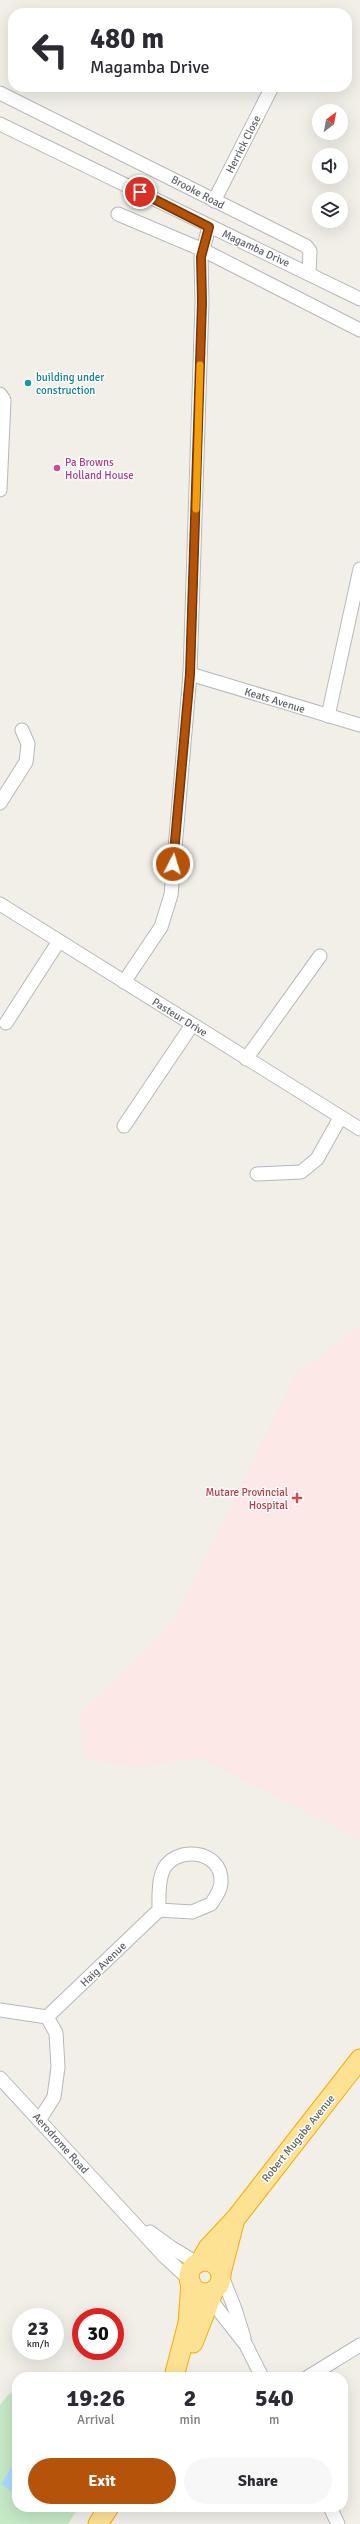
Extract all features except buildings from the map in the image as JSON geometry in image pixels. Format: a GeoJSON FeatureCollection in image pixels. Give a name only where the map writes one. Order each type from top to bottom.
{"type":"FeatureCollection","features":[{"type":"Feature","properties":{"kind":"highway","name":"Robert Mugabe Avenue"},"geometry":{"type":"LineString","coordinates":[[175,2372],[188,2323],[205,2280],[236,2218],[360,2059]]}},
{"type":"Feature","properties":{"kind":"highway","name":"Robert Mugabe Avenue"},"geometry":{"type":"LineString","coordinates":[[183,2372],[205,2280]]}},
{"type":"Feature","properties":{"kind":"highway"},"geometry":{"type":"LineString","coordinates":[[98,2524],[106,2512]]}},
{"type":"Feature","properties":{"kind":"highway"},"geometry":{"type":"LineString","coordinates":[[108,2524],[115,2512]]}},
{"type":"Feature","properties":{"kind":"street","name":"Herrick Close"},"geometry":{"type":"LineString","coordinates":[[214,201],[269,92]]}},
{"type":"Feature","properties":{"kind":"street","name":"Brooke Road"},"geometry":{"type":"LineString","coordinates":[[0,93],[119,154],[159,171],[214,201],[306,246],[310,251],[309,274]]}},
{"type":"Feature","properties":{"kind":"street","name":"Magamba Drive"},"geometry":{"type":"LineString","coordinates":[[0,124],[209,227],[360,299]]}},
{"type":"Feature","properties":{"kind":"street"},"geometry":{"type":"LineString","coordinates":[[118,214],[203,250],[360,330]]}},
{"type":"Feature","properties":{"kind":"street"},"geometry":{"type":"LineString","coordinates":[[124,982],[161,927],[171,895],[190,674],[202,302],[201,257],[209,227]]}},
{"type":"Feature","properties":{"kind":"street"},"geometry":{"type":"LineString","coordinates":[[0,394],[4,400],[0,490]]}},
{"type":"Feature","properties":{"kind":"street"},"geometry":{"type":"LineString","coordinates":[[328,716],[360,569]]}},
{"type":"Feature","properties":{"kind":"street","name":"Keats Avenue"},"geometry":{"type":"LineString","coordinates":[[190,674],[360,725]]}},
{"type":"Feature","properties":{"kind":"street"},"geometry":{"type":"LineString","coordinates":[[0,803],[26,762],[28,744],[22,730]]}},
{"type":"Feature","properties":{"kind":"street","name":"Pasteur Drive"},"geometry":{"type":"LineString","coordinates":[[0,904],[360,1130]]}},
{"type":"Feature","properties":{"kind":"street"},"geometry":{"type":"LineString","coordinates":[[6,1023],[58,941]]}},
{"type":"Feature","properties":{"kind":"street"},"geometry":{"type":"LineString","coordinates":[[246,1059],[320,956]]}},
{"type":"Feature","properties":{"kind":"street"},"geometry":{"type":"LineString","coordinates":[[124,1126],[192,1025]]}},
{"type":"Feature","properties":{"kind":"street"},"geometry":{"type":"LineString","coordinates":[[257,1174],[301,1172],[317,1159],[340,1118]]}},
{"type":"Feature","properties":{"kind":"street"},"geometry":{"type":"LineString","coordinates":[[195,1853],[210,1859],[219,1870],[222,1882],[211,1904],[192,1912],[159,1910],[162,1872],[168,1863],[181,1854],[195,1853]]}},
{"type":"Feature","properties":{"kind":"street","name":"Haig Avenue"},"geometry":{"type":"LineString","coordinates":[[47,2017],[159,1910]]}},
{"type":"Feature","properties":{"kind":"street"},"geometry":{"type":"LineString","coordinates":[[0,2010],[47,2017],[56,2033],[58,2066],[54,2097],[40,2119]]}},
{"type":"Feature","properties":{"kind":"street","name":"Aerodrome Road"},"geometry":{"type":"LineString","coordinates":[[0,2078],[40,2119],[121,2210],[165,2256],[205,2280],[235,2308],[246,2345]]}},
{"type":"Feature","properties":{"kind":"street","name":"Aerodrome Road"},"geometry":{"type":"LineString","coordinates":[[205,2280],[246,2345],[260,2372]]}},
{"type":"Feature","properties":{"kind":"street"},"geometry":{"type":"LineString","coordinates":[[316,2372],[360,2345]]}},
{"type":"Feature","properties":{"kind":"street"},"geometry":{"type":"LineString","coordinates":[[332,2512],[338,2524]]}},
{"type":"Feature","properties":{"kind":"shaded area","name":"Mutare Provincial Hospital"},"geometry":{"type":"Polygon","coordinates":[[[360,1326],[360,1840],[199,1757],[137,1767],[83,1758],[79,1715],[173,1622],[295,1375],[360,1326]]]}},
{"type":"Feature","properties":{"kind":"green space"},"geometry":{"type":"Polygon","coordinates":[[[12,2393],[12,2512],[76,2512],[68,2524],[0,2524],[0,2405],[8,2395],[12,2393]]]}},
{"type":"Feature","properties":{"kind":"water"},"geometry":{"type":"Polygon","coordinates":[[[12,2466],[12,2492],[1,2484],[12,2466]]]}},
{"type":"Feature","properties":{"kind":"slow traffic"},"geometry":{"type":"LineString","coordinates":[[196,509],[200,365]]}},
{"type":"Feature","properties":{"kind":"place","name":"building under construction"},"geometry":{"type":"Point","coordinates":[28,383]}},
{"type":"Feature","properties":{"kind":"place","name":"Pa Browns Holland House"},"geometry":{"type":"Point","coordinates":[57,468]}},
{"type":"Feature","properties":{"kind":"place","name":"Mutare Provincial Hospital"},"geometry":{"type":"Point","coordinates":[297,1498]}},
{"type":"Feature","properties":{"kind":"route"},"geometry":{"type":"LineString","coordinates":[[140,192],[209,227],[201,257],[202,302],[190,674],[173,864]]}}]}
